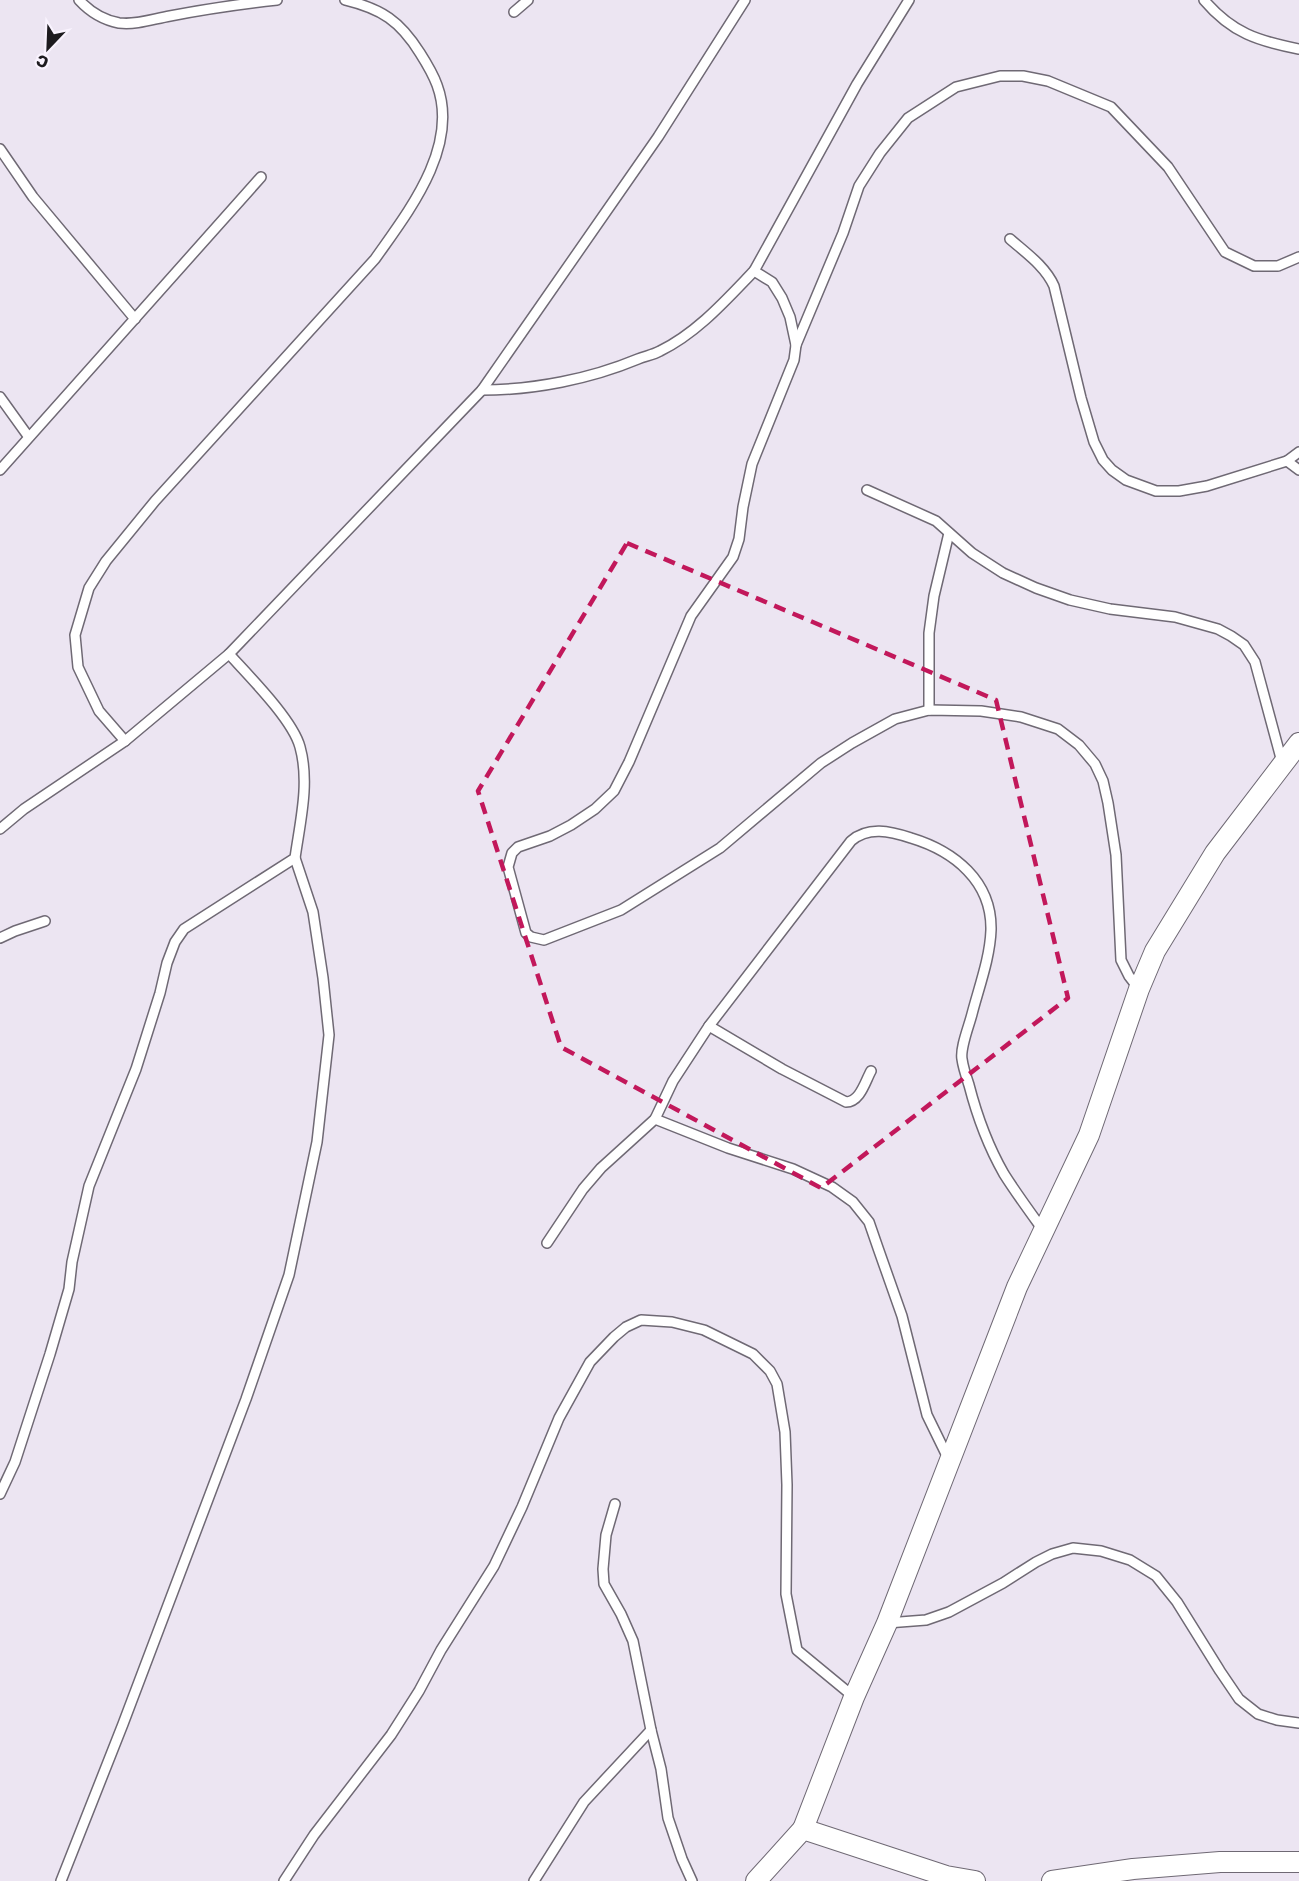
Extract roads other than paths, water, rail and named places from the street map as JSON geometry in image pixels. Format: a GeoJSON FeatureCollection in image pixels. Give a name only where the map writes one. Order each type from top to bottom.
{"type":"FeatureCollection","features":[{"type":"Feature","properties":{"kind":"street"},"geometry":{"type":"LineString","coordinates":[[756,1881],[803,1829],[854,1697],[887,1623],[1017,1287],[1089,1135],[1139,989],[1155,951],[1209,863],[1299,743]]}},
{"type":"Feature","properties":{"kind":"street"},"geometry":{"type":"LineString","coordinates":[[803,1829],[946,1876],[975,1881]]}},
{"type":"Feature","properties":{"kind":"street"},"geometry":{"type":"LineString","coordinates":[[1052,1881],[1133,1869],[1220,1862],[1299,1862]]}},
{"type":"Feature","properties":{"kind":"lane"},"geometry":{"type":"LineString","coordinates":[[79,0],[86,8],[103,18],[119,23],[138,23],[277,0]]}},
{"type":"Feature","properties":{"kind":"lane"},"geometry":{"type":"LineString","coordinates":[[124,741],[99,711],[78,667],[75,635],[89,588],[106,561],[155,501],[375,259],[405,216],[431,172],[441,137],[442,110],[438,87],[429,67],[400,25],[386,14],[345,0]]}},
{"type":"Feature","properties":{"kind":"lane"},"geometry":{"type":"LineString","coordinates":[[514,12],[528,0]]}},
{"type":"Feature","properties":{"kind":"lane"},"geometry":{"type":"LineString","coordinates":[[0,829],[24,809],[124,741],[229,654],[482,390],[658,137],[746,0]]}},
{"type":"Feature","properties":{"kind":"lane"},"geometry":{"type":"LineString","coordinates":[[482,390],[506,390],[570,380],[619,368],[660,351],[687,334],[710,315],[754,271],[857,84],[909,0]]}},
{"type":"Feature","properties":{"kind":"lane"},"geometry":{"type":"LineString","coordinates":[[1204,0],[1244,34],[1259,41],[1299,49]]}},
{"type":"Feature","properties":{"kind":"lane"},"geometry":{"type":"LineString","coordinates":[[1139,989],[1121,960],[1118,936],[1116,855],[1103,781],[1095,764],[1079,745],[1058,729],[1011,715],[981,711],[930,710],[895,718],[821,763],[720,848],[621,910],[544,940],[531,937],[526,933],[508,867],[512,853],[518,847],[550,836],[595,809],[614,791],[630,762],[691,616],[733,557],[739,540],[752,464],[791,369],[796,345],[843,233],[859,186],[880,153],[908,118],[956,87],[1000,76],[1023,76],[1048,81],[1111,108],[1168,167],[1225,252],[1254,266],[1278,266],[1299,257]]}},
{"type":"Feature","properties":{"kind":"lane"},"geometry":{"type":"LineString","coordinates":[[0,149],[33,197],[135,319]]}},
{"type":"Feature","properties":{"kind":"lane"},"geometry":{"type":"LineString","coordinates":[[0,470],[261,177]]}},
{"type":"Feature","properties":{"kind":"lane"},"geometry":{"type":"LineString","coordinates":[[1010,239],[1040,264],[1054,286],[1081,399],[1094,442],[1103,460],[1112,470],[1141,487],[1156,491],[1179,491],[1207,486],[1287,461],[1299,452]]}},
{"type":"Feature","properties":{"kind":"lane"},"geometry":{"type":"LineString","coordinates":[[754,271],[772,282],[782,298],[790,317],[796,345]]}},
{"type":"Feature","properties":{"kind":"lane"},"geometry":{"type":"LineString","coordinates":[[0,397],[28,436]]}},
{"type":"Feature","properties":{"kind":"lane"},"geometry":{"type":"LineString","coordinates":[[1287,461],[1299,470]]}},
{"type":"Feature","properties":{"kind":"lane"},"geometry":{"type":"LineString","coordinates":[[867,490],[936,521],[972,553],[1003,573],[1036,588],[1070,600],[1110,609],[1175,616],[1218,629],[1244,645],[1255,662],[1283,764]]}},
{"type":"Feature","properties":{"kind":"lane"},"geometry":{"type":"LineString","coordinates":[[930,710],[929,633],[934,596],[949,533]]}},
{"type":"Feature","properties":{"kind":"lane"},"geometry":{"type":"LineString","coordinates":[[61,1881],[242,1410],[289,1275],[317,1142],[329,1035],[313,912],[296,858],[304,776],[300,745],[288,724],[229,654]]}},
{"type":"Feature","properties":{"kind":"lane"},"geometry":{"type":"LineString","coordinates":[[547,1244],[583,1190],[601,1168],[655,1119],[673,1081],[709,1026],[844,850],[858,835],[873,831],[897,834],[936,847],[955,858],[979,883],[988,903],[991,930],[987,955],[961,1056],[987,1139],[1004,1173],[1044,1232]]}},
{"type":"Feature","properties":{"kind":"lane"},"geometry":{"type":"LineString","coordinates":[[0,1494],[15,1462],[66,1300],[89,1186],[136,1069],[175,942],[184,929],[296,858]]}},
{"type":"Feature","properties":{"kind":"lane"},"geometry":{"type":"LineString","coordinates":[[0,938],[45,921]]}},
{"type":"Feature","properties":{"kind":"lane"},"geometry":{"type":"LineString","coordinates":[[709,1026],[782,1069],[846,1102],[856,1099],[871,1071]]}},
{"type":"Feature","properties":{"kind":"lane"},"geometry":{"type":"LineString","coordinates":[[655,1119],[728,1148],[793,1169],[832,1187],[853,1202],[869,1222],[902,1316],[927,1415],[950,1461]]}},
{"type":"Feature","properties":{"kind":"lane"},"geometry":{"type":"LineString","coordinates":[[284,1881],[314,1835],[391,1735],[494,1566],[522,1507],[559,1418],[590,1362],[626,1327],[641,1320],[672,1322],[704,1330],[753,1354],[770,1371],[777,1384],[785,1432],[786,1594],[797,1650],[854,1697]]}},
{"type":"Feature","properties":{"kind":"lane"},"geometry":{"type":"LineString","coordinates":[[615,1504],[606,1535],[604,1584],[633,1641],[661,1769],[668,1818],[692,1881]]}},
{"type":"Feature","properties":{"kind":"lane"},"geometry":{"type":"LineString","coordinates":[[887,1623],[926,1620],[949,1612],[1052,1554],[1073,1548],[1101,1551],[1131,1560],[1156,1576],[1177,1602],[1239,1699],[1258,1714],[1277,1720],[1299,1722]]}},
{"type":"Feature","properties":{"kind":"lane"},"geometry":{"type":"LineString","coordinates":[[534,1881],[584,1802],[651,1730]]}}]}
